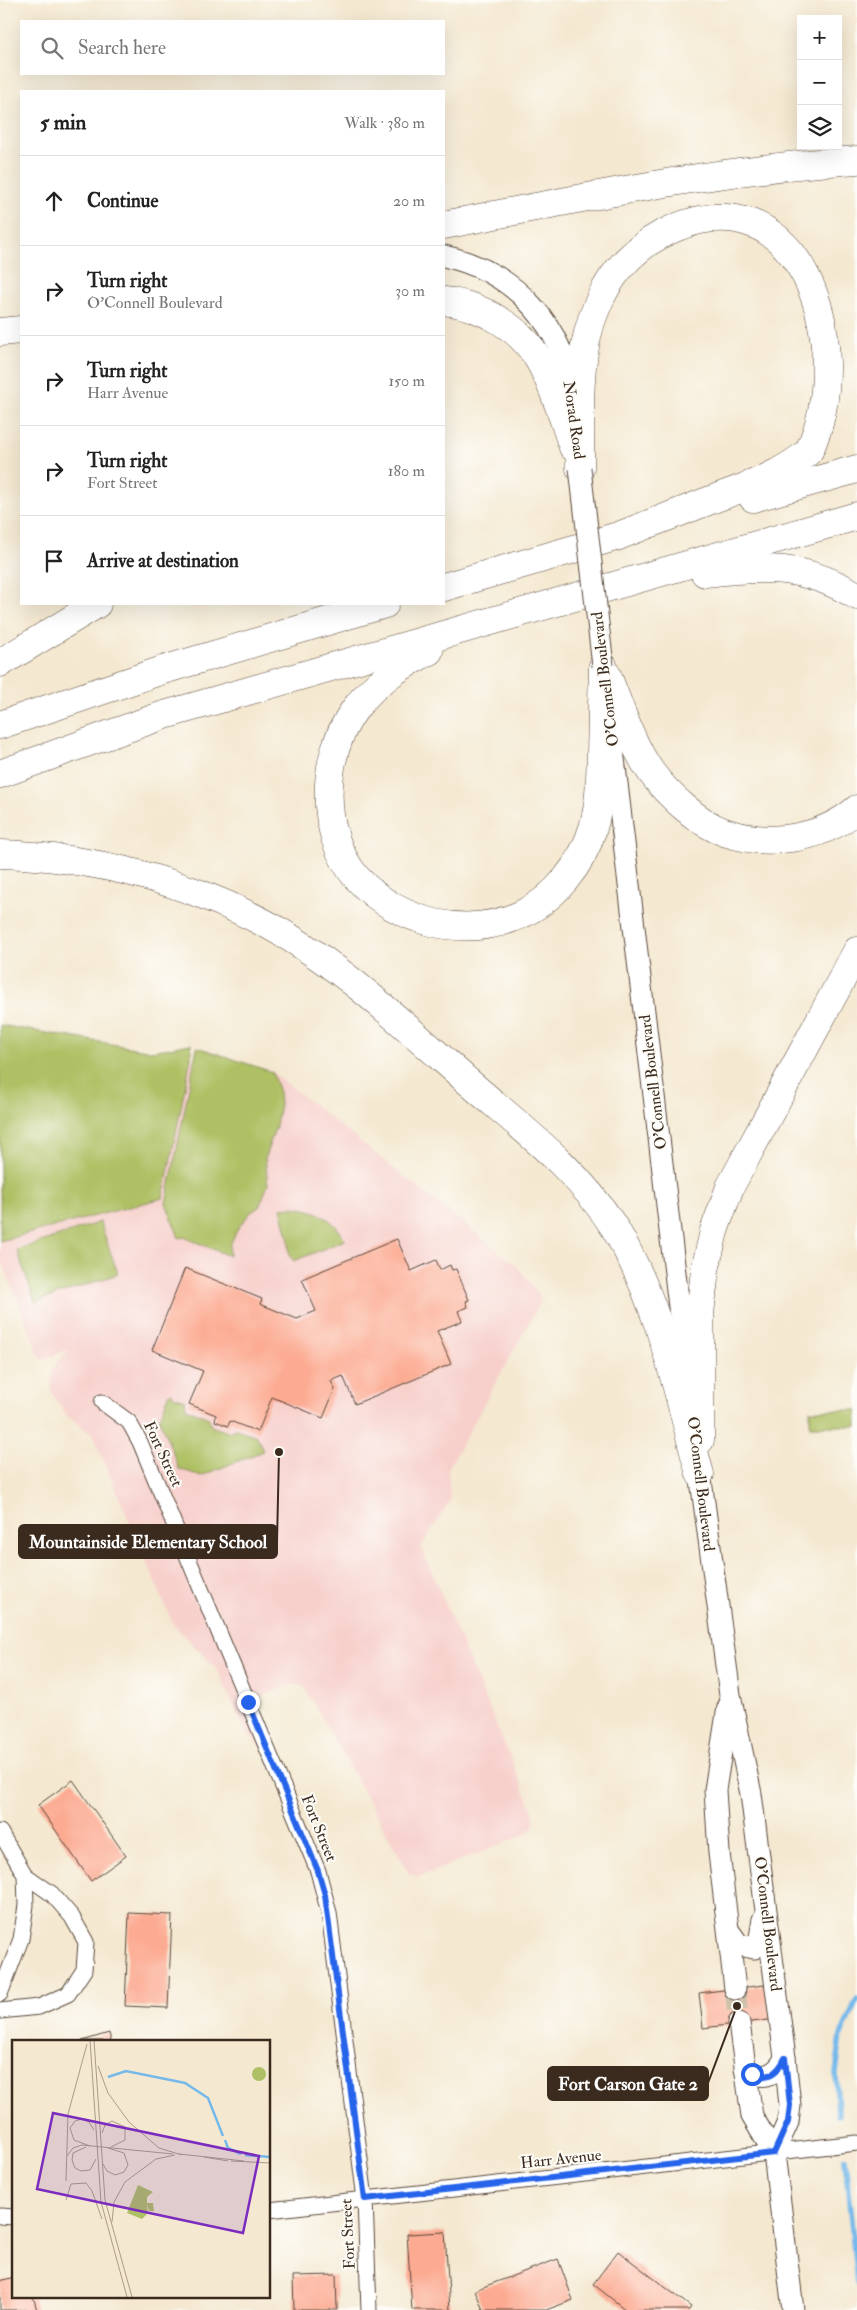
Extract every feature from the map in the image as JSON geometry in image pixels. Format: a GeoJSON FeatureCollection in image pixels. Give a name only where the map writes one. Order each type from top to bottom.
{"type":"FeatureCollection","features":[{"type":"Feature","properties":{"kind":"highway"},"geometry":{"type":"LineString","coordinates":[[445,225],[632,188],[736,171],[857,160]]}},
{"type":"Feature","properties":{"kind":"highway"},"geometry":{"type":"LineString","coordinates":[[580,468],[581,373],[586,340],[596,307],[610,280],[624,263],[651,240],[678,226],[715,218],[732,218],[764,224],[788,234],[811,253],[829,274],[836,288]]}},
{"type":"Feature","properties":{"kind":"highway"},"geometry":{"type":"LineString","coordinates":[[445,301],[475,308],[501,321],[523,339],[540,361],[551,385],[580,468]]}},
{"type":"Feature","properties":{"kind":"highway"},"geometry":{"type":"LineString","coordinates":[[0,332],[20,330]]}},
{"type":"Feature","properties":{"kind":"highway"},"geometry":{"type":"LineString","coordinates":[[616,536],[757,482],[784,469],[808,452],[828,430],[842,407],[849,385]]}},
{"type":"Feature","properties":{"kind":"highway"},"geometry":{"type":"LineString","coordinates":[[445,587],[857,468]]}},
{"type":"Feature","properties":{"kind":"highway"},"geometry":{"type":"LineString","coordinates":[[0,774],[160,716],[857,516]]}},
{"type":"Feature","properties":{"kind":"highway"},"geometry":{"type":"LineString","coordinates":[[445,567],[557,554]]}},
{"type":"Feature","properties":{"kind":"highway"},"geometry":{"type":"LineString","coordinates":[[624,582],[741,568],[781,568],[811,575],[841,587],[857,596]]}},
{"type":"Feature","properties":{"kind":"highway"},"geometry":{"type":"LineString","coordinates":[[565,600],[429,651],[397,668],[373,688],[354,710],[338,738],[330,765],[328,804],[334,831],[343,855],[357,878],[400,911],[421,919],[463,927],[489,925],[512,918],[533,909],[551,895],[569,876],[583,855],[594,828],[600,790],[603,666]]}},
{"type":"Feature","properties":{"kind":"highway"},"geometry":{"type":"LineString","coordinates":[[0,663],[95,605]]}},
{"type":"Feature","properties":{"kind":"highway"},"geometry":{"type":"LineString","coordinates":[[0,725],[163,670],[382,605]]}},
{"type":"Feature","properties":{"kind":"highway"},"geometry":{"type":"LineString","coordinates":[[603,666],[635,742],[651,772],[674,798],[695,815],[722,832],[747,838],[773,840],[801,837],[825,829],[848,817],[857,809]]}},
{"type":"Feature","properties":{"kind":"highway"},"geometry":{"type":"LineString","coordinates":[[0,854],[36,855],[82,860],[130,870],[223,904],[271,927],[315,956],[373,999],[539,1142],[574,1174],[598,1202],[633,1261],[647,1294],[662,1340],[700,1474]]}},
{"type":"Feature","properties":{"kind":"highway"},"geometry":{"type":"LineString","coordinates":[[700,1474],[700,1314],[705,1270],[714,1231],[730,1186],[857,951]]}},
{"type":"Feature","properties":{"kind":"main road","name":"Norad Road"},"geometry":{"type":"LineString","coordinates":[[445,256],[471,263],[500,277],[520,292],[543,317],[558,346],[572,388],[580,468]]}},
{"type":"Feature","properties":{"kind":"main road","name":"O'Connell Boulevard"},"geometry":{"type":"LineString","coordinates":[[580,468],[700,1474],[730,1695],[751,1794],[785,2058],[790,2105],[788,2122],[774,2153]]}},
{"type":"Feature","properties":{"kind":"main road","name":"O'Connell Boulevard"},"geometry":{"type":"LineString","coordinates":[[730,1695],[714,1790],[719,1853],[735,1989]]}},
{"type":"Feature","properties":{"kind":"main road"},"geometry":{"type":"LineString","coordinates":[[728,1931],[739,1945],[754,1948],[760,1938],[766,1904]]}},
{"type":"Feature","properties":{"kind":"main road"},"geometry":{"type":"LineString","coordinates":[[739,2023],[752,2116],[774,2153],[793,2310]]}},
{"type":"Feature","properties":{"kind":"main road"},"geometry":{"type":"LineString","coordinates":[[745,2069],[759,2076],[769,2076],[781,2066],[785,2058]]}},
{"type":"Feature","properties":{"kind":"street","name":"Fort Street"},"geometry":{"type":"LineString","coordinates":[[102,1402],[129,1422],[140,1442],[318,1871],[328,1912],[365,2199],[369,2310]]}},
{"type":"Feature","properties":{"kind":"street"},"geometry":{"type":"LineString","coordinates":[[0,1832],[25,1875],[52,1894],[72,1917],[86,1942],[84,1970],[68,1994],[39,2007],[0,2011]]}},
{"type":"Feature","properties":{"kind":"street"},"geometry":{"type":"LineString","coordinates":[[0,1994],[21,1940],[26,1905],[25,1875]]}},
{"type":"Feature","properties":{"kind":"street","name":"Harr Avenue"},"geometry":{"type":"LineString","coordinates":[[270,2210],[857,2142]]}},
{"type":"Feature","properties":{"kind":"shaded area"},"geometry":{"type":"Polygon","coordinates":[[[0,1025],[272,1072],[516,1265],[542,1299],[448,1469],[450,1501],[421,1547],[533,1811],[534,1824],[528,1833],[419,1877],[409,1873],[305,1688],[298,1685],[289,1685],[248,1702],[269,1751],[247,1734],[217,1669],[173,1624],[93,1435],[67,1416],[51,1392],[52,1371],[57,1362],[70,1349],[41,1360],[0,1256],[0,1025]]]}},
{"type":"Feature","properties":{"kind":"green space"},"geometry":{"type":"Polygon","coordinates":[[[0,1025],[152,1051],[191,1044],[191,1058],[163,1198],[0,1241],[0,1025]]]}},
{"type":"Feature","properties":{"kind":"green space"},"geometry":{"type":"Polygon","coordinates":[[[197,1047],[272,1072],[279,1092],[280,1104],[276,1126],[265,1157],[268,1185],[259,1207],[251,1212],[238,1228],[230,1245],[229,1256],[184,1237],[179,1238],[166,1203],[197,1047]]]}},
{"type":"Feature","properties":{"kind":"green space"},"geometry":{"type":"Polygon","coordinates":[[[292,1207],[309,1210],[330,1220],[341,1232],[345,1240],[294,1261],[289,1256],[289,1241],[281,1208],[292,1207]]]}},
{"type":"Feature","properties":{"kind":"green space"},"geometry":{"type":"Polygon","coordinates":[[[100,1222],[118,1274],[35,1302],[17,1250],[100,1222]]]}},
{"type":"Feature","properties":{"kind":"green space"},"geometry":{"type":"Polygon","coordinates":[[[172,1392],[173,1396],[185,1400],[186,1408],[209,1418],[211,1426],[228,1432],[236,1429],[257,1436],[263,1451],[201,1476],[179,1469],[159,1418],[172,1392]]]}},
{"type":"Feature","properties":{"kind":"green space"},"geometry":{"type":"Polygon","coordinates":[[[810,1410],[857,1410],[857,1426],[810,1426],[810,1410]]]}},
{"type":"Feature","properties":{"kind":"building"},"geometry":{"type":"Polygon","coordinates":[[[397,1239],[411,1271],[436,1260],[440,1270],[450,1265],[452,1270],[456,1269],[469,1300],[466,1301],[468,1307],[458,1311],[462,1321],[437,1331],[451,1364],[355,1404],[343,1376],[331,1381],[335,1389],[323,1418],[272,1397],[258,1432],[230,1421],[228,1426],[215,1421],[216,1415],[189,1404],[203,1371],[152,1350],[185,1268],[262,1299],[260,1304],[297,1319],[316,1311],[302,1279],[397,1239]]]}},
{"type":"Feature","properties":{"kind":"building"},"geometry":{"type":"Polygon","coordinates":[[[73,1780],[126,1856],[91,1881],[38,1805],[73,1780]]]}},
{"type":"Feature","properties":{"kind":"building"},"geometry":{"type":"Polygon","coordinates":[[[129,1913],[172,1915],[168,2008],[125,2006],[129,1913]]]}},
{"type":"Feature","properties":{"kind":"building"},"geometry":{"type":"Polygon","coordinates":[[[772,1984],[776,2019],[703,2028],[699,1993],[772,1984]]]}},
{"type":"Feature","properties":{"kind":"building"},"geometry":{"type":"Polygon","coordinates":[[[109,2033],[111,2040],[85,2040],[109,2033]]]}},
{"type":"Feature","properties":{"kind":"building"},"geometry":{"type":"Polygon","coordinates":[[[445,2232],[450,2310],[412,2310],[407,2234],[445,2232]]]}},
{"type":"Feature","properties":{"kind":"building"},"geometry":{"type":"Polygon","coordinates":[[[618,2251],[691,2307],[689,2310],[626,2310],[593,2284],[618,2251]]]}},
{"type":"Feature","properties":{"kind":"building"},"geometry":{"type":"Polygon","coordinates":[[[558,2259],[573,2300],[546,2310],[483,2310],[475,2290],[558,2259]]]}},
{"type":"Feature","properties":{"kind":"building"},"geometry":{"type":"Polygon","coordinates":[[[336,2275],[337,2310],[294,2310],[293,2276],[336,2275]]]}},
{"type":"Feature","properties":{"kind":"building"},"geometry":{"type":"Polygon","coordinates":[[[12,2278],[12,2298],[34,2298],[37,2310],[0,2310],[0,2281],[12,2278]]]}},
{"type":"Feature","properties":{"kind":"waterway"},"geometry":{"type":"LineString","coordinates":[[838,2116],[836,2073],[841,2035],[857,1999]]}},
{"type":"Feature","properties":{"kind":"waterway"},"geometry":{"type":"LineString","coordinates":[[845,2159],[857,2283]]}},
{"type":"Feature","properties":{"kind":"tunnel"},"geometry":{"type":"LineString","coordinates":[[735,1989],[739,2023]]}},
{"type":"Feature","properties":{"kind":"place","name":"Mountainside Elementary School"},"geometry":{"type":"Point","coordinates":[279,1452]}},
{"type":"Feature","properties":{"kind":"place","name":"Fort Carson Gate 2"},"geometry":{"type":"Point","coordinates":[737,2006]}},
{"type":"Feature","properties":{"kind":"route"},"geometry":{"type":"LineString","coordinates":[[248,1702],[318,1871],[325,1895],[365,2199],[774,2153],[788,2122],[790,2105],[785,2058],[776,2072],[769,2076],[764,2077],[752,2074]]}}]}
